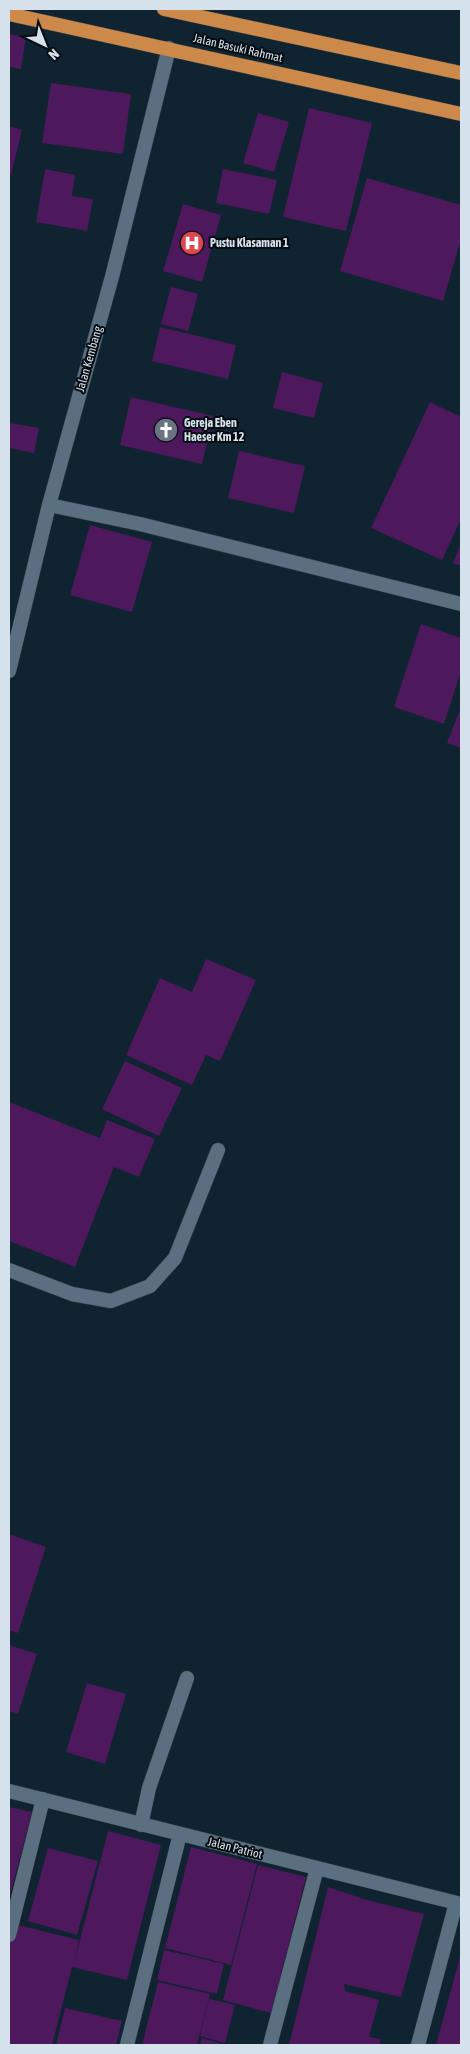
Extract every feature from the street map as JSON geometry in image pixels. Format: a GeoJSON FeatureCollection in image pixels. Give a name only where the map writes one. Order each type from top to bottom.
{"type":"FeatureCollection","features":[{"type":"Feature","properties":{"kind":"highway","name":"Jalan Basuki Rahmat"},"geometry":{"type":"LineString","coordinates":[[164,9],[461,73]]}},
{"type":"Feature","properties":{"kind":"highway","name":"Jalan Basuki Rahmat"},"geometry":{"type":"LineString","coordinates":[[9,14],[170,48],[461,114]]}},
{"type":"Feature","properties":{"kind":"street","name":"Jalan Kembang"},"geometry":{"type":"LineString","coordinates":[[9,671],[48,505],[113,273],[170,48]]}},
{"type":"Feature","properties":{"kind":"street"},"geometry":{"type":"LineString","coordinates":[[48,505],[140,524],[461,604]]}},
{"type":"Feature","properties":{"kind":"street"},"geometry":{"type":"LineString","coordinates":[[9,1270],[72,1294],[111,1301],[150,1286],[175,1258],[218,1150]]}},
{"type":"Feature","properties":{"kind":"street"},"geometry":{"type":"LineString","coordinates":[[141,1825],[149,1788],[187,1678]]}},
{"type":"Feature","properties":{"kind":"street","name":"Jalan Patriot"},"geometry":{"type":"LineString","coordinates":[[9,1791],[459,1904]]}},
{"type":"Feature","properties":{"kind":"street"},"geometry":{"type":"LineString","coordinates":[[9,1935],[43,1799]]}},
{"type":"Feature","properties":{"kind":"street"},"geometry":{"type":"LineString","coordinates":[[127,2045],[180,1834]]}},
{"type":"Feature","properties":{"kind":"street"},"geometry":{"type":"LineString","coordinates":[[270,2045],[317,1868]]}},
{"type":"Feature","properties":{"kind":"street"},"geometry":{"type":"LineString","coordinates":[[418,2045],[459,1904]]}},
{"type":"Feature","properties":{"kind":"building"},"geometry":{"type":"Polygon","coordinates":[[[9,34],[26,37],[21,69],[9,67],[9,34]]]}},
{"type":"Feature","properties":{"kind":"building"},"geometry":{"type":"Polygon","coordinates":[[[51,83],[131,94],[123,154],[42,143],[51,83]]]}},
{"type":"Feature","properties":{"kind":"building"},"geometry":{"type":"Polygon","coordinates":[[[309,108],[372,123],[346,231],[283,217],[309,108]]]}},
{"type":"Feature","properties":{"kind":"building"},"geometry":{"type":"Polygon","coordinates":[[[258,113],[289,122],[274,172],[243,163],[258,113]]]}},
{"type":"Feature","properties":{"kind":"building"},"geometry":{"type":"Polygon","coordinates":[[[9,126],[22,130],[11,175],[9,174],[9,126]]]}},
{"type":"Feature","properties":{"kind":"building"},"geometry":{"type":"Polygon","coordinates":[[[45,169],[75,175],[72,196],[93,199],[87,231],[36,222],[45,169]]]}},
{"type":"Feature","properties":{"kind":"building"},"geometry":{"type":"Polygon","coordinates":[[[223,169],[277,180],[269,214],[216,203],[223,169]]]}},
{"type":"Feature","properties":{"kind":"building"},"geometry":{"type":"Polygon","coordinates":[[[367,178],[461,205],[461,239],[443,301],[340,271],[367,178]]]}},
{"type":"Feature","properties":{"kind":"building","name":"Pustu Klasaman 1"},"geometry":{"type":"Polygon","coordinates":[[[183,204],[221,215],[202,282],[163,271],[183,204]]]}},
{"type":"Feature","properties":{"kind":"building"},"geometry":{"type":"Polygon","coordinates":[[[171,287],[198,294],[188,331],[161,324],[171,287]]]}},
{"type":"Feature","properties":{"kind":"building"},"geometry":{"type":"Polygon","coordinates":[[[160,327],[236,345],[228,379],[152,361],[160,327]]]}},
{"type":"Feature","properties":{"kind":"building"},"geometry":{"type":"Polygon","coordinates":[[[282,372],[323,383],[314,418],[273,408],[282,372]]]}},
{"type":"Feature","properties":{"kind":"building","name":"Gereja Eben Haeser Km 12"},"geometry":{"type":"Polygon","coordinates":[[[131,397],[213,416],[202,464],[120,445],[131,397]]]}},
{"type":"Feature","properties":{"kind":"building"},"geometry":{"type":"Polygon","coordinates":[[[430,402],[461,417],[461,519],[442,560],[371,528],[430,402]]]}},
{"type":"Feature","properties":{"kind":"building"},"geometry":{"type":"Polygon","coordinates":[[[9,423],[39,428],[34,453],[9,448],[9,423]]]}},
{"type":"Feature","properties":{"kind":"building"},"geometry":{"type":"Polygon","coordinates":[[[239,451],[305,466],[294,513],[228,498],[239,451]]]}},
{"type":"Feature","properties":{"kind":"building"},"geometry":{"type":"Polygon","coordinates":[[[90,525],[152,542],[132,612],[70,595],[90,525]]]}},
{"type":"Feature","properties":{"kind":"building"},"geometry":{"type":"Polygon","coordinates":[[[461,544],[461,566],[453,563],[461,544]]]}},
{"type":"Feature","properties":{"kind":"building"},"geometry":{"type":"Polygon","coordinates":[[[421,624],[461,638],[461,671],[444,724],[394,707],[421,624]]]}},
{"type":"Feature","properties":{"kind":"building"},"geometry":{"type":"Polygon","coordinates":[[[461,707],[461,748],[447,743],[461,707]]]}},
{"type":"Feature","properties":{"kind":"building"},"geometry":{"type":"Polygon","coordinates":[[[206,959],[256,980],[220,1061],[206,1055],[192,1085],[126,1055],[160,978],[192,992],[206,959]]]}},
{"type":"Feature","properties":{"kind":"building"},"geometry":{"type":"Polygon","coordinates":[[[125,1061],[182,1088],[159,1136],[102,1109],[125,1061]]]}},
{"type":"Feature","properties":{"kind":"building"},"geometry":{"type":"Polygon","coordinates":[[[9,1102],[100,1138],[107,1120],[155,1139],[139,1177],[114,1167],[75,1267],[9,1241],[9,1102]]]}},
{"type":"Feature","properties":{"kind":"building"},"geometry":{"type":"Polygon","coordinates":[[[9,1534],[46,1547],[18,1633],[9,1630],[9,1534]]]}},
{"type":"Feature","properties":{"kind":"building"},"geometry":{"type":"Polygon","coordinates":[[[9,1645],[37,1654],[18,1714],[9,1711],[9,1645]]]}},
{"type":"Feature","properties":{"kind":"building"},"geometry":{"type":"Polygon","coordinates":[[[87,1683],[126,1694],[105,1764],[66,1752],[87,1683]]]}},
{"type":"Feature","properties":{"kind":"building"},"geometry":{"type":"Polygon","coordinates":[[[9,1807],[32,1812],[9,1899],[9,1807]]]}},
{"type":"Feature","properties":{"kind":"building"},"geometry":{"type":"Polygon","coordinates":[[[108,1831],[161,1845],[127,1980],[72,1967],[52,2045],[9,2045],[9,1946],[14,1924],[79,1940],[74,1963],[108,1831]]]}},
{"type":"Feature","properties":{"kind":"building"},"geometry":{"type":"Polygon","coordinates":[[[191,1847],[257,1864],[231,1965],[165,1948],[191,1847]]]}},
{"type":"Feature","properties":{"kind":"building"},"geometry":{"type":"Polygon","coordinates":[[[48,1848],[98,1861],[77,1935],[28,1921],[48,1848]]]}},
{"type":"Feature","properties":{"kind":"building"},"geometry":{"type":"Polygon","coordinates":[[[258,1865],[306,1877],[271,2013],[223,2000],[258,1865]]]}},
{"type":"Feature","properties":{"kind":"building"},"geometry":{"type":"Polygon","coordinates":[[[328,1887],[367,1900],[424,1914],[401,1997],[344,1984],[345,1991],[379,2000],[369,2037],[381,2039],[379,2045],[289,2045],[328,1887]]]}},
{"type":"Feature","properties":{"kind":"building"},"geometry":{"type":"Polygon","coordinates":[[[164,1950],[224,1964],[217,1994],[157,1980],[164,1950]]]}},
{"type":"Feature","properties":{"kind":"building"},"geometry":{"type":"Polygon","coordinates":[[[461,1953],[461,2045],[436,2045],[461,1953]]]}},
{"type":"Feature","properties":{"kind":"building"},"geometry":{"type":"Polygon","coordinates":[[[158,1982],[210,1994],[197,2045],[142,2045],[158,1982]]]}},
{"type":"Feature","properties":{"kind":"building"},"geometry":{"type":"Polygon","coordinates":[[[209,1999],[235,2005],[225,2043],[200,2036],[209,1999]]]}},
{"type":"Feature","properties":{"kind":"building"},"geometry":{"type":"Polygon","coordinates":[[[65,2008],[122,2021],[116,2045],[56,2045],[65,2008]]]}},
{"type":"Feature","properties":{"kind":"building"},"geometry":{"type":"Polygon","coordinates":[[[202,2038],[225,2045],[200,2045],[202,2038]]]}},
{"type":"Feature","properties":{"kind":"place","name":"Pustu Klasaman 1"},"geometry":{"type":"Point","coordinates":[192,243]}},
{"type":"Feature","properties":{"kind":"place","name":"Gereja Eben Haeser Km 12"},"geometry":{"type":"Point","coordinates":[166,430]}}]}
